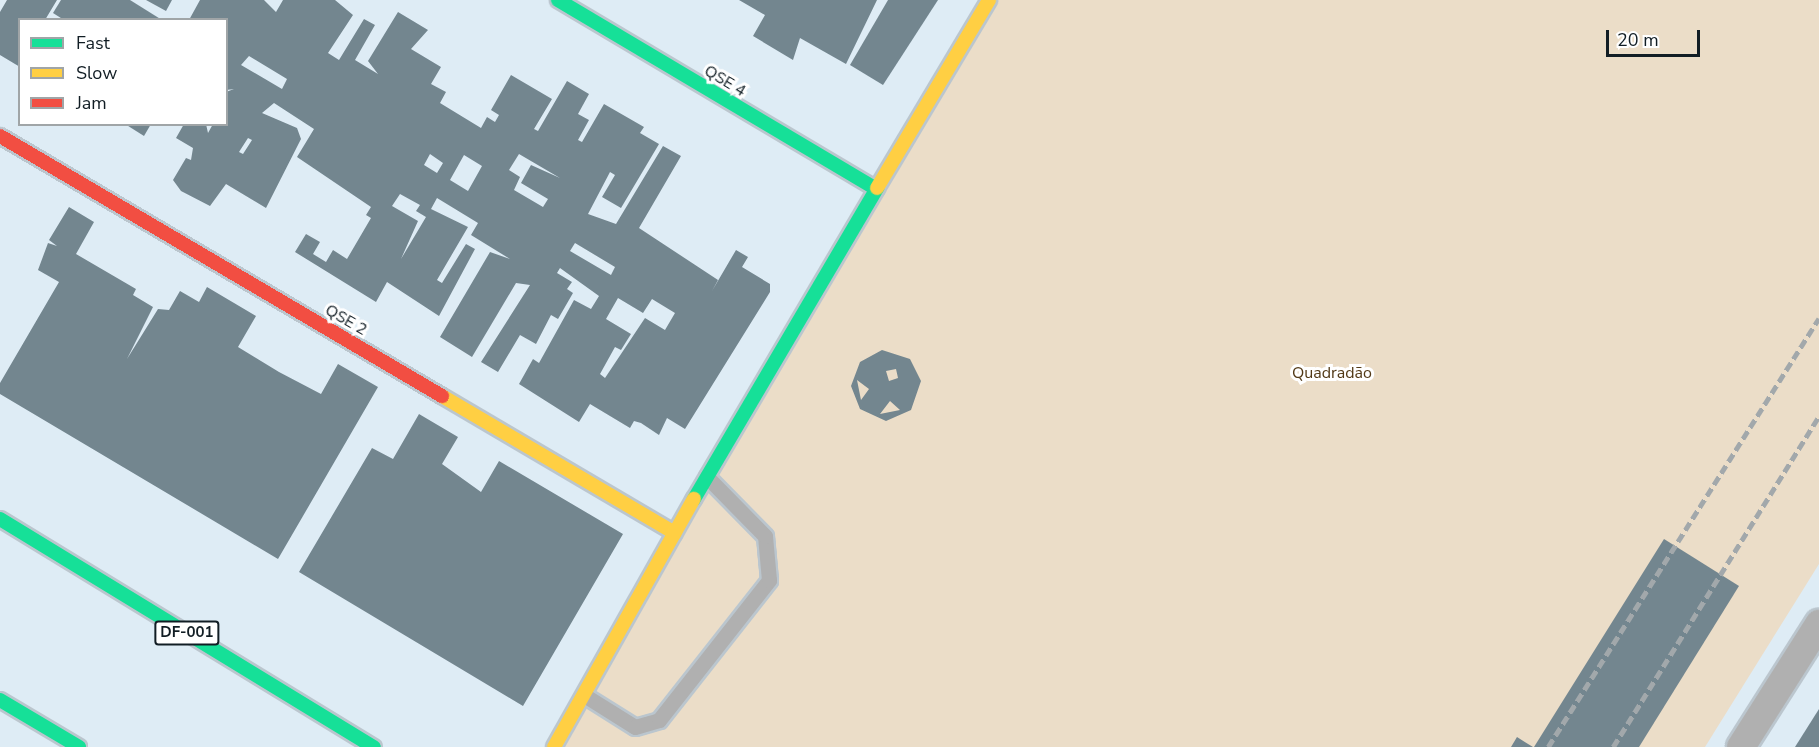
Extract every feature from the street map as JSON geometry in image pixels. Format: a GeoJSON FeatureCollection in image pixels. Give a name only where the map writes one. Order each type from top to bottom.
{"type":"FeatureCollection","features":[{"type":"Feature","properties":{"kind":"main road","name":"QSE 4"},"geometry":{"type":"LineString","coordinates":[[558,0],[876,189]]}},
{"type":"Feature","properties":{"kind":"main road"},"geometry":{"type":"LineString","coordinates":[[554,747],[707,477],[989,0]]}},
{"type":"Feature","properties":{"kind":"main road","name":"QSE 2"},"geometry":{"type":"LineString","coordinates":[[0,136],[675,533]]}},
{"type":"Feature","properties":{"kind":"main road","name":"DF-001"},"geometry":{"type":"LineString","coordinates":[[0,519],[374,747]]}},
{"type":"Feature","properties":{"kind":"main road"},"geometry":{"type":"LineString","coordinates":[[0,700],[80,747]]}},
{"type":"Feature","properties":{"kind":"street"},"geometry":{"type":"LineString","coordinates":[[1741,747],[1819,624]]}},
{"type":"Feature","properties":{"kind":"lane"},"geometry":{"type":"LineString","coordinates":[[584,695],[635,727],[659,720],[769,580],[765,536],[707,477]]}},
{"type":"Feature","properties":{"kind":"green space","name":"Quadradão"},"geometry":{"type":"Polygon","coordinates":[[[997,0],[1819,0],[1819,564],[1705,747],[554,747],[997,0]]]}},
{"type":"Feature","properties":{"kind":"building"},"geometry":{"type":"Polygon","coordinates":[[[7,0],[57,0],[46,18],[18,18],[18,66],[0,55],[0,12],[7,0]]]}},
{"type":"Feature","properties":{"kind":"building"},"geometry":{"type":"Polygon","coordinates":[[[61,0],[130,0],[159,18],[61,18],[53,13],[61,0]]]}},
{"type":"Feature","properties":{"kind":"building"},"geometry":{"type":"Polygon","coordinates":[[[146,0],[172,0],[166,11],[146,0]]]}},
{"type":"Feature","properties":{"kind":"building"},"geometry":{"type":"Polygon","coordinates":[[[200,0],[264,0],[276,12],[283,0],[335,0],[353,15],[328,53],[339,60],[364,19],[375,25],[355,60],[378,74],[368,61],[398,12],[428,30],[411,49],[441,67],[431,84],[446,92],[440,103],[481,128],[487,117],[495,122],[499,115],[491,110],[511,75],[552,99],[534,129],[538,131],[567,81],[589,94],[578,114],[589,120],[578,140],[582,142],[604,104],[644,127],[640,133],[659,144],[621,208],[602,197],[615,175],[610,172],[588,214],[616,224],[663,146],[681,156],[639,228],[718,280],[712,291],[736,250],[748,257],[742,267],[770,284],[770,292],[685,429],[667,418],[659,435],[634,421],[630,428],[590,404],[579,422],[519,384],[533,359],[539,363],[574,300],[591,309],[599,296],[560,268],[557,273],[572,282],[567,289],[573,293],[558,319],[551,315],[536,344],[520,335],[498,372],[481,362],[530,285],[516,283],[472,357],[440,337],[490,252],[510,259],[471,235],[478,223],[437,198],[431,209],[468,227],[437,280],[442,283],[466,244],[475,249],[439,316],[387,282],[376,302],[295,252],[306,234],[320,242],[313,254],[326,262],[333,250],[347,259],[371,218],[366,215],[371,207],[297,157],[314,129],[274,103],[262,113],[297,128],[301,139],[266,208],[226,184],[210,206],[181,191],[173,180],[186,158],[191,160],[193,148],[176,138],[183,126],[206,126],[208,133],[212,126],[228,126],[228,91],[234,89],[228,90],[228,18],[190,18],[200,0]],[[249,56],[241,65],[282,89],[287,79],[249,56]],[[248,138],[239,152],[243,154],[252,140],[248,138]],[[430,154],[424,165],[437,173],[443,163],[430,154]],[[519,154],[509,170],[520,177],[514,190],[543,207],[548,199],[521,183],[531,165],[560,178],[519,154]],[[464,155],[450,180],[468,191],[482,166],[464,155]],[[400,194],[392,206],[418,221],[401,259],[426,217],[416,211],[420,205],[400,194]],[[575,243],[570,251],[611,275],[615,267],[575,243]],[[618,298],[606,319],[631,334],[621,350],[615,347],[600,374],[605,378],[645,318],[665,330],[675,313],[652,299],[643,313],[618,298]]]}},
{"type":"Feature","properties":{"kind":"building"},"geometry":{"type":"Polygon","coordinates":[[[739,0],[877,0],[846,64],[800,38],[793,60],[753,36],[765,15],[739,0]]]}},
{"type":"Feature","properties":{"kind":"building"},"geometry":{"type":"Polygon","coordinates":[[[888,0],[938,0],[883,85],[850,65],[888,0]]]}},
{"type":"Feature","properties":{"kind":"building"},"geometry":{"type":"Polygon","coordinates":[[[128,126],[150,126],[144,136],[128,126]]]}},
{"type":"Feature","properties":{"kind":"building"},"geometry":{"type":"Polygon","coordinates":[[[69,207],[94,222],[76,254],[136,289],[133,295],[153,307],[127,359],[158,309],[169,310],[180,291],[199,302],[207,287],[256,316],[238,347],[279,372],[321,394],[338,364],[378,387],[278,559],[0,394],[0,383],[59,282],[38,270],[48,243],[57,246],[49,240],[69,207]]]}},
{"type":"Feature","properties":{"kind":"building"},"geometry":{"type":"Polygon","coordinates":[[[882,350],[910,359],[921,381],[911,410],[886,421],[860,409],[851,386],[860,362],[882,350]],[[896,369],[886,371],[889,381],[898,378],[896,369]],[[857,380],[861,400],[869,389],[857,380]],[[890,401],[880,414],[900,410],[890,401]]]}},
{"type":"Feature","properties":{"kind":"building"},"geometry":{"type":"Polygon","coordinates":[[[419,414],[458,437],[442,464],[481,492],[499,461],[623,534],[523,706],[299,572],[372,448],[393,459],[419,414]]]}},
{"type":"Feature","properties":{"kind":"building"},"geometry":{"type":"Polygon","coordinates":[[[1664,539],[1739,586],[1639,747],[1534,747],[1664,539]]]}},
{"type":"Feature","properties":{"kind":"building"},"geometry":{"type":"Polygon","coordinates":[[[1819,709],[1819,747],[1795,747],[1819,709]]]}},
{"type":"Feature","properties":{"kind":"building"},"geometry":{"type":"Polygon","coordinates":[[[1517,737],[1533,747],[1511,747],[1517,737]]]}},
{"type":"Feature","properties":{"kind":"railway"},"geometry":{"type":"LineString","coordinates":[[1548,747],[1819,318]]}},
{"type":"Feature","properties":{"kind":"railway"},"geometry":{"type":"LineString","coordinates":[[1613,747],[1819,416]]}},
{"type":"Feature","properties":{"kind":"traffic: fast"},"geometry":{"type":"LineString","coordinates":[[558,0],[876,189]]}},
{"type":"Feature","properties":{"kind":"traffic: fast"},"geometry":{"type":"LineString","coordinates":[[694,499],[877,188]]}},
{"type":"Feature","properties":{"kind":"traffic: fast"},"geometry":{"type":"LineString","coordinates":[[0,519],[374,747]]}},
{"type":"Feature","properties":{"kind":"traffic: fast"},"geometry":{"type":"LineString","coordinates":[[0,700],[79,747]]}},
{"type":"Feature","properties":{"kind":"traffic: slow"},"geometry":{"type":"LineString","coordinates":[[877,188],[989,0]]}},
{"type":"Feature","properties":{"kind":"traffic: slow"},"geometry":{"type":"LineString","coordinates":[[442,396],[675,533]]}},
{"type":"Feature","properties":{"kind":"traffic: slow"},"geometry":{"type":"LineString","coordinates":[[554,747],[694,499]]}},
{"type":"Feature","properties":{"kind":"traffic: jam"},"geometry":{"type":"LineString","coordinates":[[0,136],[442,396]]}}]}
